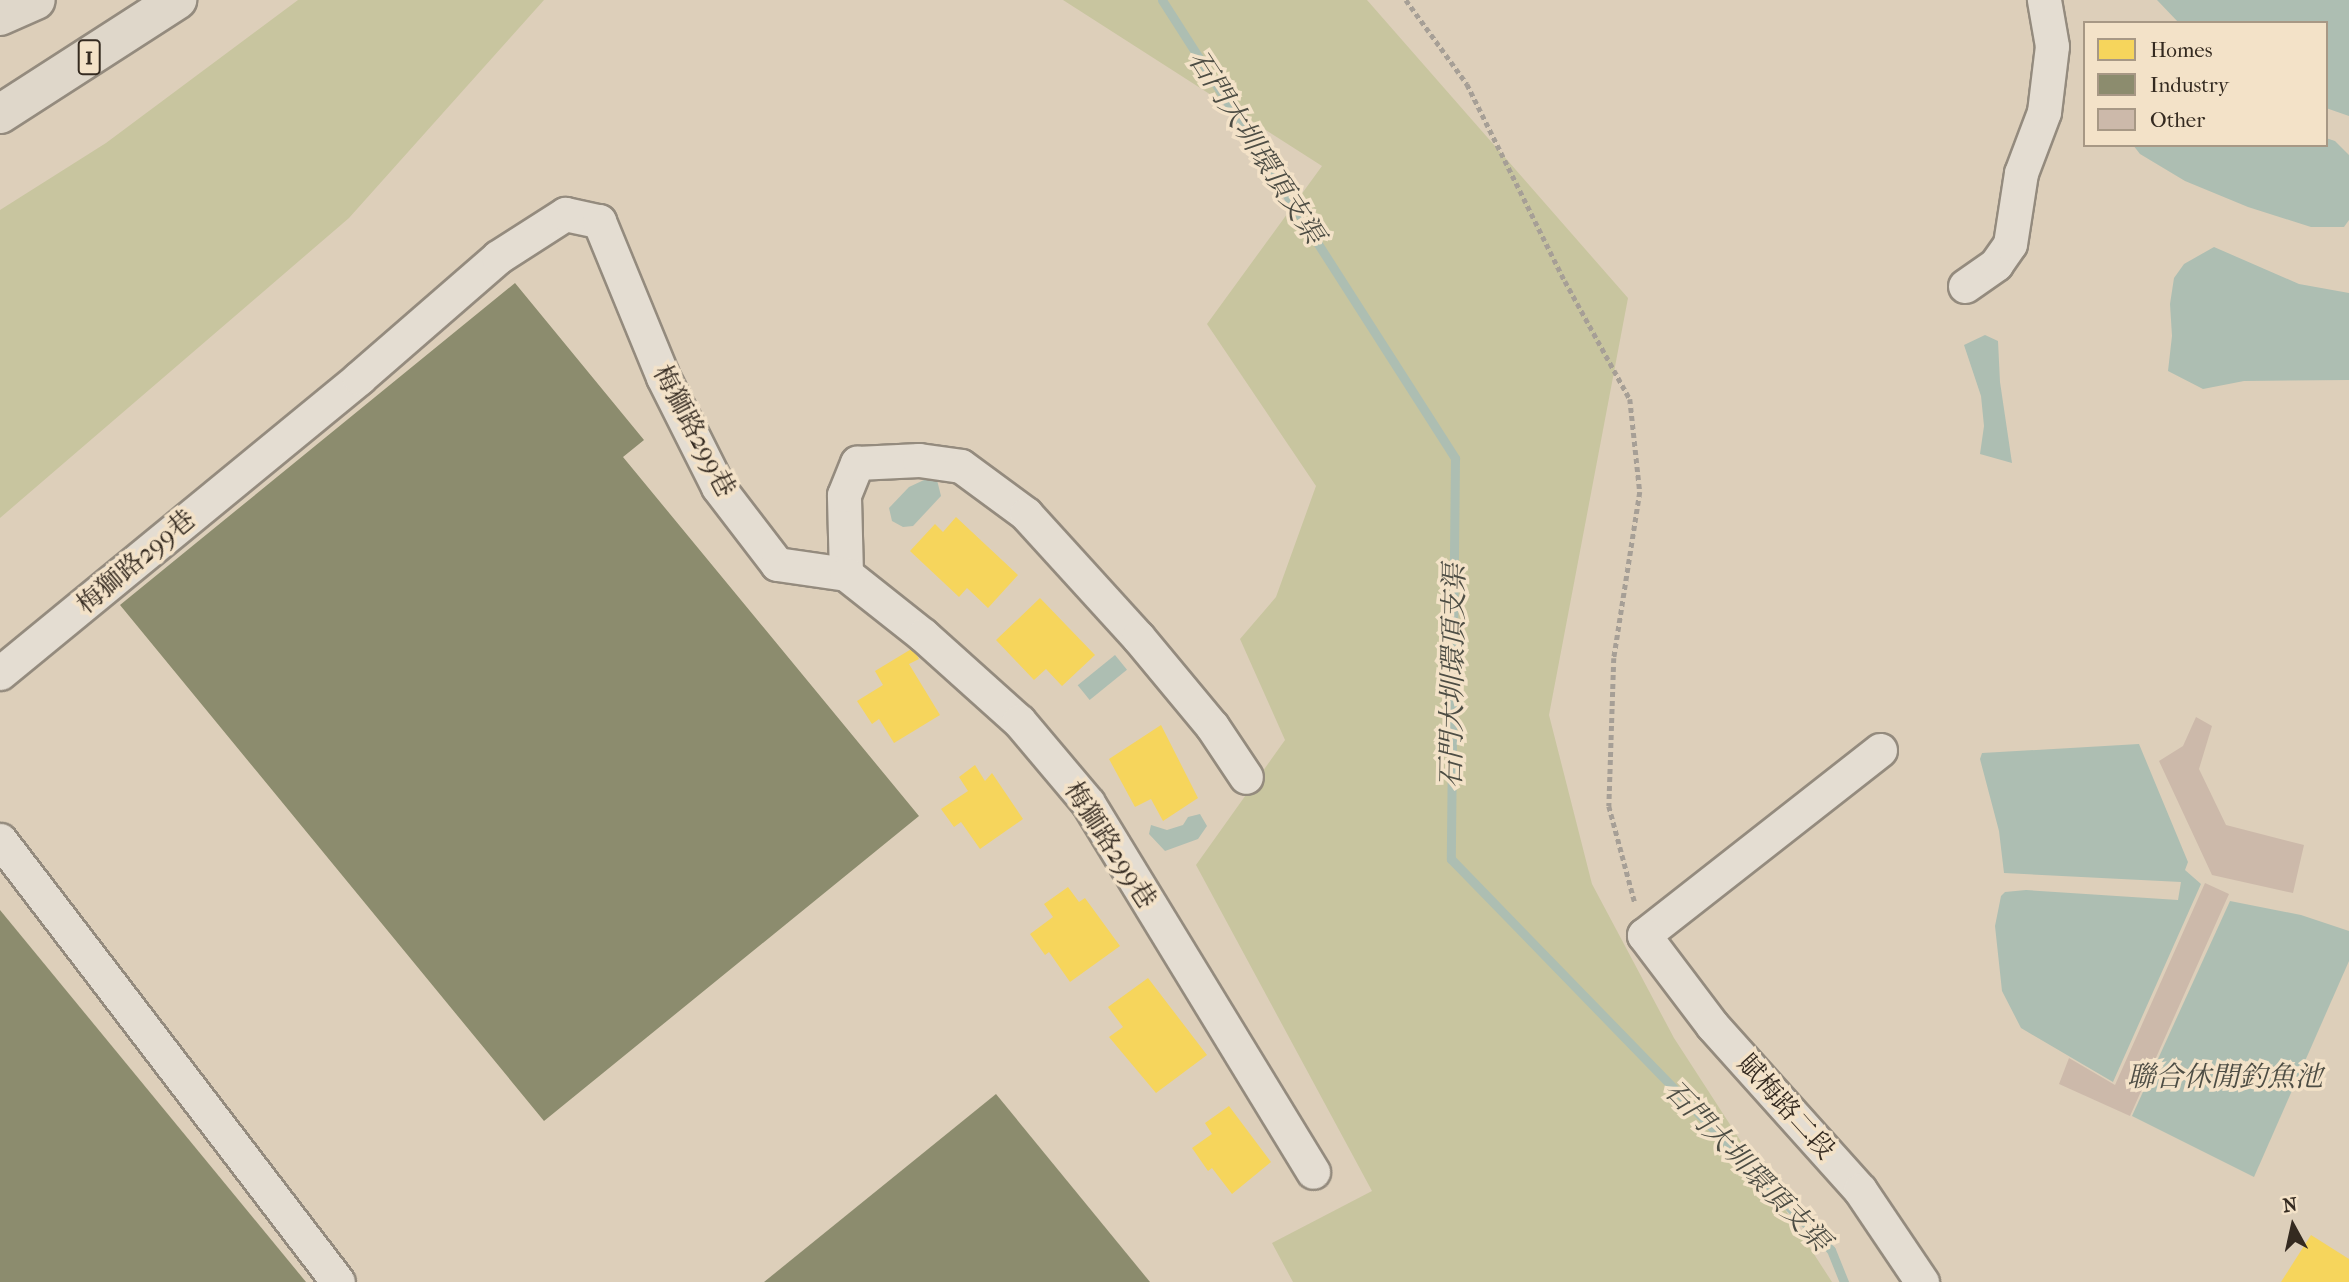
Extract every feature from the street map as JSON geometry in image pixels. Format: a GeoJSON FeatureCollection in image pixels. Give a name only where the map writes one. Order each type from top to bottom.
{"type":"FeatureCollection","features":[{"type":"Feature","properties":{"kind":"highway"},"geometry":{"type":"LineString","coordinates":[[0,16],[36,0]]}},
{"type":"Feature","properties":{"kind":"highway","name":"1"},"geometry":{"type":"LineString","coordinates":[[0,114],[177,0]]}},
{"type":"Feature","properties":{"kind":"lane"},"geometry":{"type":"LineString","coordinates":[[1965,286],[1996,264],[2010,244],[2021,173],[2044,112],[2052,46],[2044,0]]}},
{"type":"Feature","properties":{"kind":"lane","name":"梅獅路299巷"},"geometry":{"type":"LineString","coordinates":[[0,673],[359,379],[498,257],[565,214],[599,222],[663,377],[718,487],[777,564],[846,574],[923,635],[1019,721],[1088,803],[1313,1172]]}},
{"type":"Feature","properties":{"kind":"lane"},"geometry":{"type":"LineString","coordinates":[[846,574],[844,495],[857,463],[919,460],[961,466],[1026,514],[1138,638],[1212,726],[1246,777]]}},
{"type":"Feature","properties":{"kind":"lane"},"geometry":{"type":"LineString","coordinates":[[1644,936],[1880,750]]}},
{"type":"Feature","properties":{"kind":"lane"},"geometry":{"type":"LineString","coordinates":[[0,840],[338,1282]]}},
{"type":"Feature","properties":{"kind":"lane","name":"賦梅路二段"},"geometry":{"type":"LineString","coordinates":[[1644,936],[1712,1025],[1860,1190],[1922,1282]]}},
{"type":"Feature","properties":{"kind":"path"},"geometry":{"type":"LineString","coordinates":[[1406,0],[1467,84],[1565,281],[1630,399],[1640,492],[1614,658],[1609,806],[1644,936]]}},
{"type":"Feature","properties":{"kind":"shaded area"},"geometry":{"type":"Polygon","coordinates":[[[298,0],[544,0],[349,218],[0,518],[0,210],[106,143],[298,0]]]}},
{"type":"Feature","properties":{"kind":"shaded area"},"geometry":{"type":"Polygon","coordinates":[[[1063,0],[1367,0],[1628,298],[1549,715],[1592,884],[1674,1038],[1832,1282],[1293,1282],[1272,1243],[1372,1191],[1196,865],[1285,740],[1240,639],[1276,597],[1316,486],[1207,324],[1322,166],[1063,0]]]}},
{"type":"Feature","properties":{"kind":"water"},"geometry":{"type":"Polygon","coordinates":[[[2157,0],[2349,0],[2349,116],[2328,109],[2328,21],[2177,21],[2157,0]]]}},
{"type":"Feature","properties":{"kind":"water"},"geometry":{"type":"Polygon","coordinates":[[[2328,139],[2335,141],[2349,155],[2349,220],[2344,227],[2311,227],[2248,207],[2185,181],[2140,154],[2135,147],[2328,147],[2328,139]]]}},
{"type":"Feature","properties":{"kind":"water"},"geometry":{"type":"Polygon","coordinates":[[[2214,247],[2299,284],[2349,293],[2349,380],[2244,381],[2203,389],[2168,371],[2172,336],[2170,304],[2174,278],[2184,264],[2214,247]]]}},
{"type":"Feature","properties":{"kind":"water"},"geometry":{"type":"Polygon","coordinates":[[[1985,335],[1998,341],[2000,382],[2012,463],[1980,454],[1984,426],[1981,396],[1964,345],[1985,335]]]}},
{"type":"Feature","properties":{"kind":"water"},"geometry":{"type":"Polygon","coordinates":[[[924,480],[937,480],[941,496],[913,526],[903,527],[892,521],[889,508],[909,487],[924,480]]]}},
{"type":"Feature","properties":{"kind":"water"},"geometry":{"type":"Polygon","coordinates":[[[1115,655],[1127,670],[1090,700],[1078,685],[1115,655]]]}},
{"type":"Feature","properties":{"kind":"water"},"geometry":{"type":"Polygon","coordinates":[[[2139,744],[2188,862],[2185,870],[2201,884],[2113,1082],[2021,1028],[2002,991],[1995,926],[2001,896],[2005,892],[2026,890],[2178,900],[2181,882],[2004,873],[1999,831],[1980,759],[1982,753],[2139,744]]]}},
{"type":"Feature","properties":{"kind":"water"},"geometry":{"type":"Polygon","coordinates":[[[1200,814],[1207,826],[1198,839],[1165,851],[1149,834],[1151,825],[1167,830],[1183,825],[1188,817],[1200,814]]]}},
{"type":"Feature","properties":{"kind":"water","name":"聯合休閒釣魚池"},"geometry":{"type":"Polygon","coordinates":[[[2230,901],[2301,915],[2349,931],[2349,961],[2254,1177],[2132,1116],[2230,901]]]}},
{"type":"Feature","properties":{"kind":"building: Homes"},"geometry":{"type":"Polygon","coordinates":[[[956,517],[1018,575],[988,608],[967,588],[959,597],[910,551],[935,524],[943,532],[956,517]]]}},
{"type":"Feature","properties":{"kind":"building: Homes"},"geometry":{"type":"Polygon","coordinates":[[[1040,598],[1095,655],[1062,686],[1046,669],[1034,680],[996,640],[1040,598]]]}},
{"type":"Feature","properties":{"kind":"building: Homes"},"geometry":{"type":"Polygon","coordinates":[[[913,648],[919,659],[909,664],[940,715],[894,743],[879,719],[872,724],[857,701],[883,685],[875,671],[913,648]]]}},
{"type":"Feature","properties":{"kind":"building: Homes"},"geometry":{"type":"Polygon","coordinates":[[[1161,725],[1198,798],[1163,821],[1151,799],[1135,807],[1109,759],[1161,725]]]}},
{"type":"Feature","properties":{"kind":"building: Homes"},"geometry":{"type":"Polygon","coordinates":[[[975,765],[985,781],[992,773],[1023,819],[980,849],[961,822],[954,827],[941,809],[968,791],[959,777],[975,765]]]}},
{"type":"Feature","properties":{"kind":"building: Homes"},"geometry":{"type":"Polygon","coordinates":[[[1068,887],[1079,902],[1085,898],[1120,946],[1070,982],[1049,952],[1045,955],[1030,934],[1053,917],[1044,904],[1068,887]]]}},
{"type":"Feature","properties":{"kind":"building: Homes"},"geometry":{"type":"Polygon","coordinates":[[[1148,978],[1207,1055],[1156,1093],[1109,1037],[1123,1027],[1108,1007],[1148,978]]]}},
{"type":"Feature","properties":{"kind":"building: Homes"},"geometry":{"type":"Polygon","coordinates":[[[1229,1106],[1271,1162],[1232,1194],[1212,1168],[1208,1171],[1192,1148],[1212,1134],[1205,1123],[1229,1106]]]}},
{"type":"Feature","properties":{"kind":"building: Homes"},"geometry":{"type":"Polygon","coordinates":[[[2311,1235],[2349,1259],[2349,1282],[2281,1282],[2311,1235]]]}},
{"type":"Feature","properties":{"kind":"building: Industry"},"geometry":{"type":"Polygon","coordinates":[[[515,283],[644,440],[623,457],[919,816],[544,1121],[120,605],[515,283]]]}},
{"type":"Feature","properties":{"kind":"building: Industry"},"geometry":{"type":"Polygon","coordinates":[[[0,910],[306,1282],[0,1282],[0,910]]]}},
{"type":"Feature","properties":{"kind":"building: Industry"},"geometry":{"type":"Polygon","coordinates":[[[996,1094],[1150,1282],[764,1282],[996,1094]]]}},
{"type":"Feature","properties":{"kind":"building: Other"},"geometry":{"type":"Polygon","coordinates":[[[2196,717],[2212,726],[2199,769],[2226,825],[2304,845],[2293,893],[2212,875],[2159,761],[2183,746],[2196,717]]]}},
{"type":"Feature","properties":{"kind":"building: Other"},"geometry":{"type":"Polygon","coordinates":[[[2205,883],[2229,894],[2130,1116],[2059,1084],[2069,1058],[2115,1085],[2205,883]]]}},
{"type":"Feature","properties":{"kind":"waterway","name":"石門大圳環頂支渠"},"geometry":{"type":"LineString","coordinates":[[1162,0],[1455,458],[1451,859],[1831,1250],[1844,1282]]}}]}
